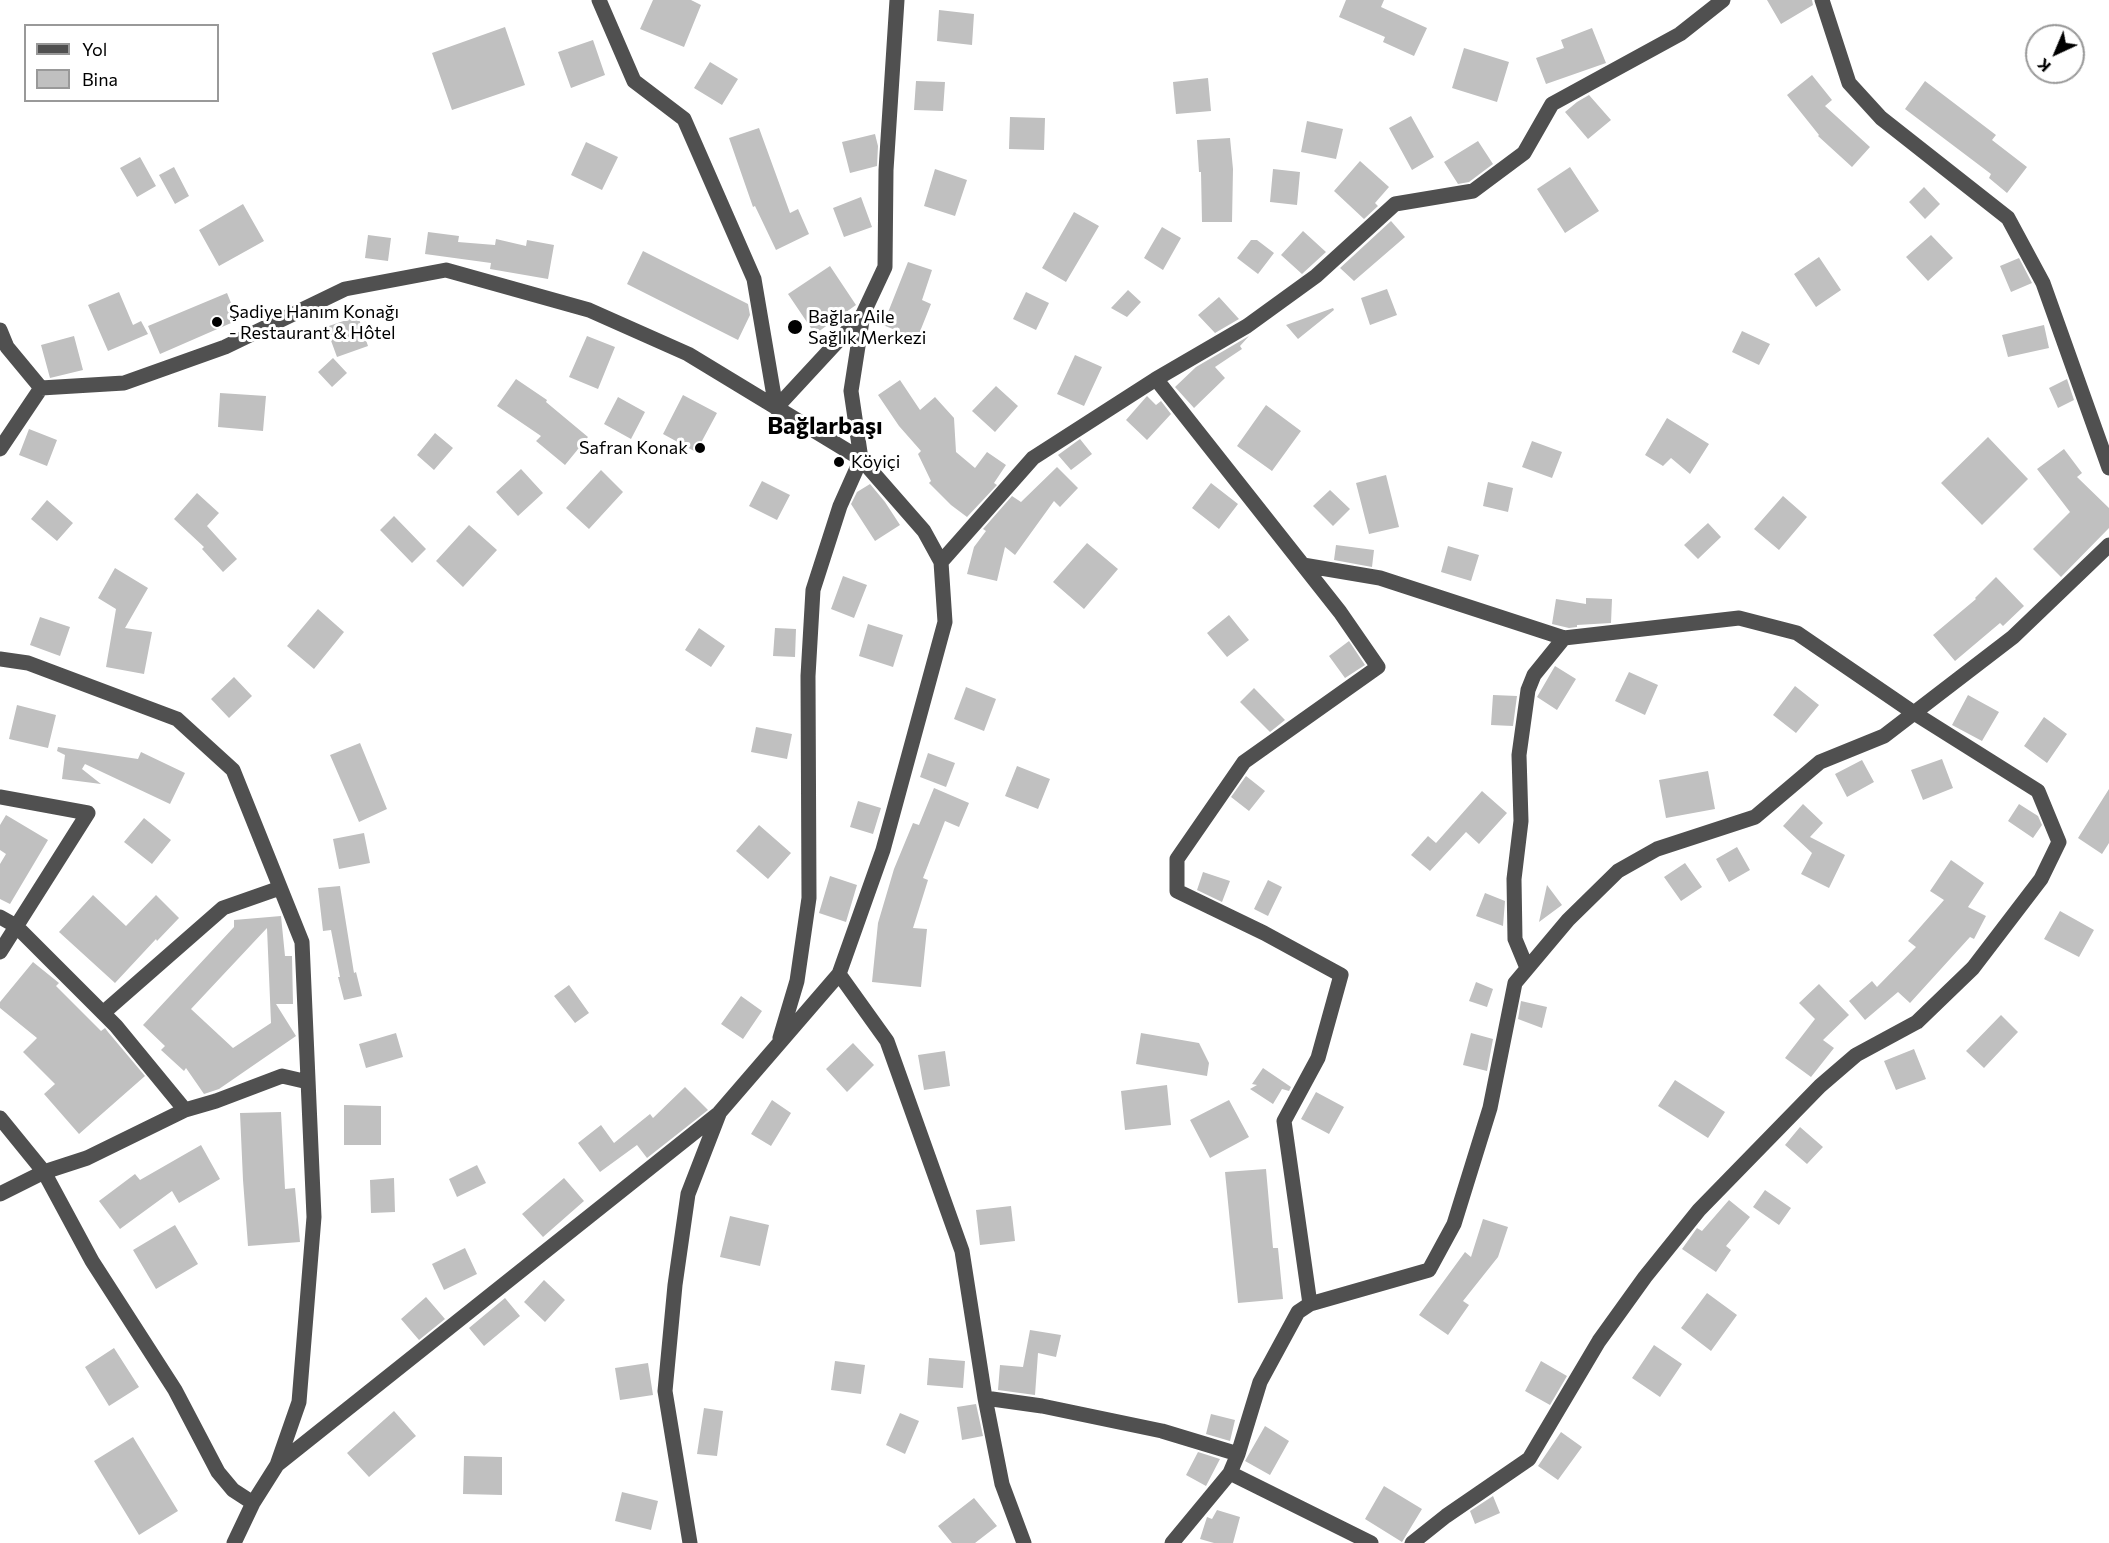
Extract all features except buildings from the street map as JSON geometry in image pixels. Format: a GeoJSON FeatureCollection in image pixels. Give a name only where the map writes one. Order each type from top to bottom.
{"type":"FeatureCollection","features":[{"type":"Feature","properties":{"kind":"street"},"geometry":{"type":"LineString","coordinates":[[599,0],[634,81],[684,119],[754,279],[776,408]]}},
{"type":"Feature","properties":{"kind":"street"},"geometry":{"type":"LineString","coordinates":[[776,408],[862,314],[885,267],[886,170],[897,0]]}},
{"type":"Feature","properties":{"kind":"street"},"geometry":{"type":"LineString","coordinates":[[941,562],[1034,458],[1156,379],[1246,326],[1316,276],[1395,204],[1473,191],[1524,153],[1552,104],[1680,34],[1724,0]]}},
{"type":"Feature","properties":{"kind":"street"},"geometry":{"type":"LineString","coordinates":[[1822,0],[1849,83],[1881,118],[2008,218],[2043,283],[2109,468]]}},
{"type":"Feature","properties":{"kind":"street"},"geometry":{"type":"LineString","coordinates":[[41,388],[124,383],[225,347],[345,290],[446,270],[590,310],[688,354],[861,459],[924,531],[941,562],[945,622],[883,850],[839,974],[719,1113],[277,1465]]}},
{"type":"Feature","properties":{"kind":"street"},"geometry":{"type":"LineString","coordinates":[[778,1044],[797,981],[809,898],[808,676],[813,590],[840,506],[861,459],[851,391],[862,314]]}},
{"type":"Feature","properties":{"kind":"street"},"geometry":{"type":"LineString","coordinates":[[0,330],[7,347],[41,388]]}},
{"type":"Feature","properties":{"kind":"street"},"geometry":{"type":"LineString","coordinates":[[1156,379],[1340,612],[1378,667],[1244,762],[1177,859],[1177,891],[1264,933],[1341,975],[1318,1058],[1284,1121],[1310,1304]]}},
{"type":"Feature","properties":{"kind":"street"},"geometry":{"type":"LineString","coordinates":[[0,449],[41,388]]}},
{"type":"Feature","properties":{"kind":"street"},"geometry":{"type":"LineString","coordinates":[[1172,1543],[1230,1473],[1260,1382],[1298,1312],[1310,1304],[1429,1269],[1454,1224],[1490,1108],[1515,983],[1568,920],[1618,871],[1657,849],[1755,817],[1820,762],[1884,736],[2013,637],[2109,545]]}},
{"type":"Feature","properties":{"kind":"street"},"geometry":{"type":"LineString","coordinates":[[1303,565],[1380,578],[1564,638],[1739,618],[1797,633],[1914,713],[2038,792],[2059,842],[2041,879],[1973,968],[1917,1022],[1856,1055],[1820,1086],[1699,1210],[1645,1277],[1599,1341],[1529,1459],[1446,1516],[1412,1543]]}},
{"type":"Feature","properties":{"kind":"street"},"geometry":{"type":"LineString","coordinates":[[1527,968],[1515,939],[1514,879],[1521,821],[1519,755],[1528,690],[1534,675],[1564,638]]}},
{"type":"Feature","properties":{"kind":"street"},"geometry":{"type":"LineString","coordinates":[[0,659],[28,663],[177,719],[232,770],[302,942],[314,1217],[299,1402],[277,1465],[253,1503],[234,1543]]}},
{"type":"Feature","properties":{"kind":"street"},"geometry":{"type":"LineString","coordinates":[[0,797],[88,813],[0,952]]}},
{"type":"Feature","properties":{"kind":"street"},"geometry":{"type":"LineString","coordinates":[[103,1013],[223,908],[280,888]]}},
{"type":"Feature","properties":{"kind":"street"},"geometry":{"type":"LineString","coordinates":[[0,917],[16,926],[103,1013],[185,1110]]}},
{"type":"Feature","properties":{"kind":"street"},"geometry":{"type":"LineString","coordinates":[[839,974],[887,1041],[962,1251],[985,1398],[1002,1484],[1024,1543]]}},
{"type":"Feature","properties":{"kind":"street"},"geometry":{"type":"LineString","coordinates":[[0,1194],[44,1172],[87,1158],[185,1110],[282,1076],[308,1082]]}},
{"type":"Feature","properties":{"kind":"street"},"geometry":{"type":"LineString","coordinates":[[690,1543],[665,1391],[675,1286],[688,1194],[719,1113]]}},
{"type":"Feature","properties":{"kind":"street"},"geometry":{"type":"LineString","coordinates":[[0,1118],[44,1172],[93,1261],[176,1390],[218,1472],[233,1490],[253,1503]]}},
{"type":"Feature","properties":{"kind":"street"},"geometry":{"type":"LineString","coordinates":[[985,1398],[1042,1406],[1151,1429],[1238,1454]]}},
{"type":"Feature","properties":{"kind":"street"},"geometry":{"type":"LineString","coordinates":[[1230,1473],[1371,1543]]}},
{"type":"Feature","properties":{"kind":"place","name":"Şadiye Hanım Konağı - Restaurant & Hôtel"},"geometry":{"type":"Point","coordinates":[217,322]}},
{"type":"Feature","properties":{"kind":"place","name":"Bağlar Aile Sağlık Merkezi"},"geometry":{"type":"Point","coordinates":[795,327]}},
{"type":"Feature","properties":{"kind":"place","name":"Safran Konak"},"geometry":{"type":"Point","coordinates":[700,448]}},
{"type":"Feature","properties":{"kind":"place","name":"Köyiçi"},"geometry":{"type":"Point","coordinates":[839,462]}},
{"type":"Feature","properties":{"kind":"district","name":"Bağlarbaşı"},"geometry":{"type":"Point","coordinates":[825,426]}}]}
